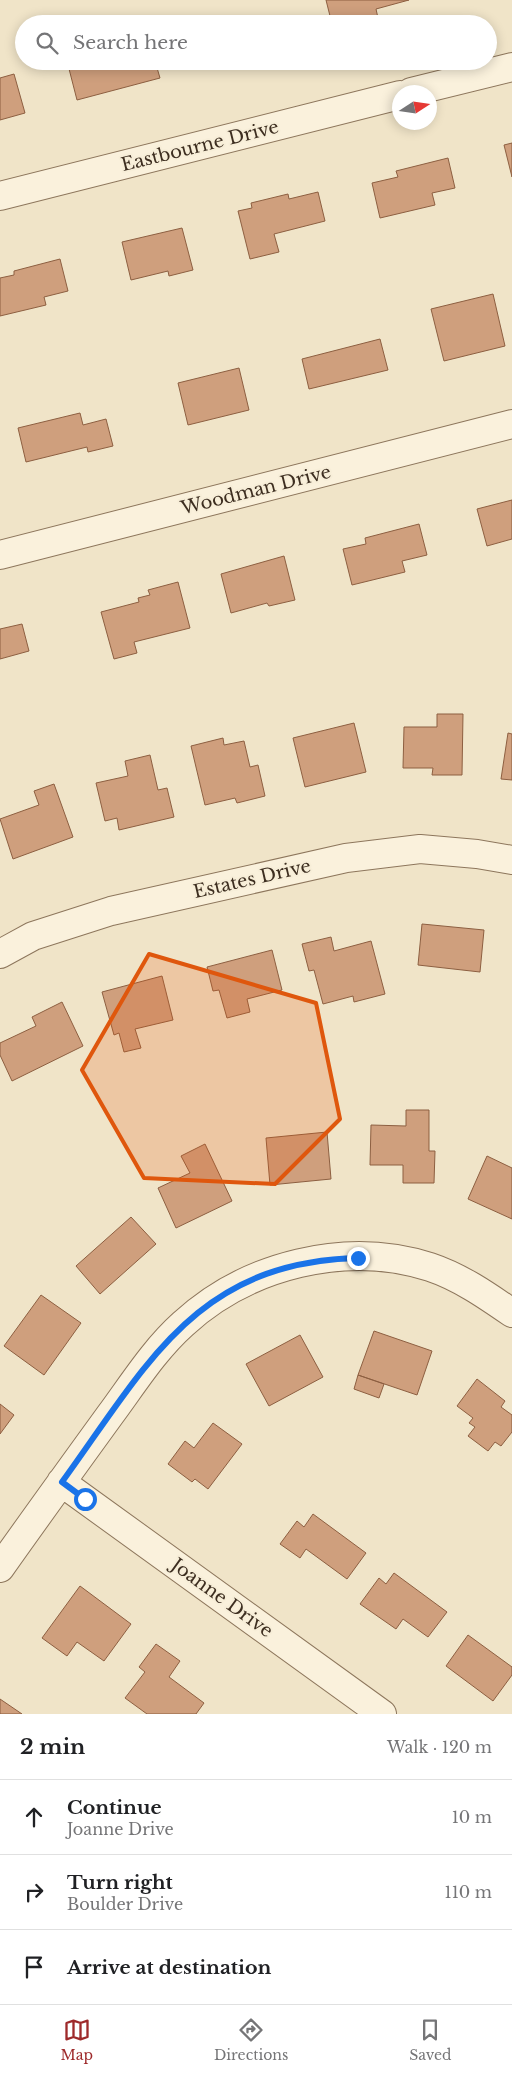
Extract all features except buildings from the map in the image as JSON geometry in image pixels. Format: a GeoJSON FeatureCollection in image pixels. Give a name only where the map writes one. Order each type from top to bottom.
{"type":"FeatureCollection","features":[{"type":"Feature","properties":{"kind":"street"},"geometry":{"type":"LineString","coordinates":[[437,86],[512,67]]}},
{"type":"Feature","properties":{"kind":"street","name":"Eastbourne Drive"},"geometry":{"type":"LineString","coordinates":[[0,196],[392,97]]}},
{"type":"Feature","properties":{"kind":"street","name":"Woodman Drive"},"geometry":{"type":"LineString","coordinates":[[0,555],[512,424]]}},
{"type":"Feature","properties":{"kind":"street","name":"Estates Drive"},"geometry":{"type":"LineString","coordinates":[[0,954],[33,936],[111,910],[346,858],[420,849],[477,854],[512,860]]}},
{"type":"Feature","properties":{"kind":"street"},"geometry":{"type":"LineString","coordinates":[[0,1568],[151,1359],[183,1324],[227,1292],[276,1270],[328,1258],[404,1261],[448,1274],[489,1296],[512,1313]]}},
{"type":"Feature","properties":{"kind":"street","name":"Joanne Drive"},"geometry":{"type":"LineString","coordinates":[[62,1482],[382,1714]]}},
{"type":"Feature","properties":{"kind":"highlighted area"},"geometry":{"type":"Polygon","coordinates":[[[149,954],[316,1003],[340,1119],[275,1184],[144,1178],[82,1070],[149,954]]]}},
{"type":"Feature","properties":{"kind":"route"},"geometry":{"type":"LineString","coordinates":[[85,1499],[62,1482],[151,1359],[183,1324],[202,1308],[252,1279],[302,1262],[328,1258],[358,1258]]}}]}
